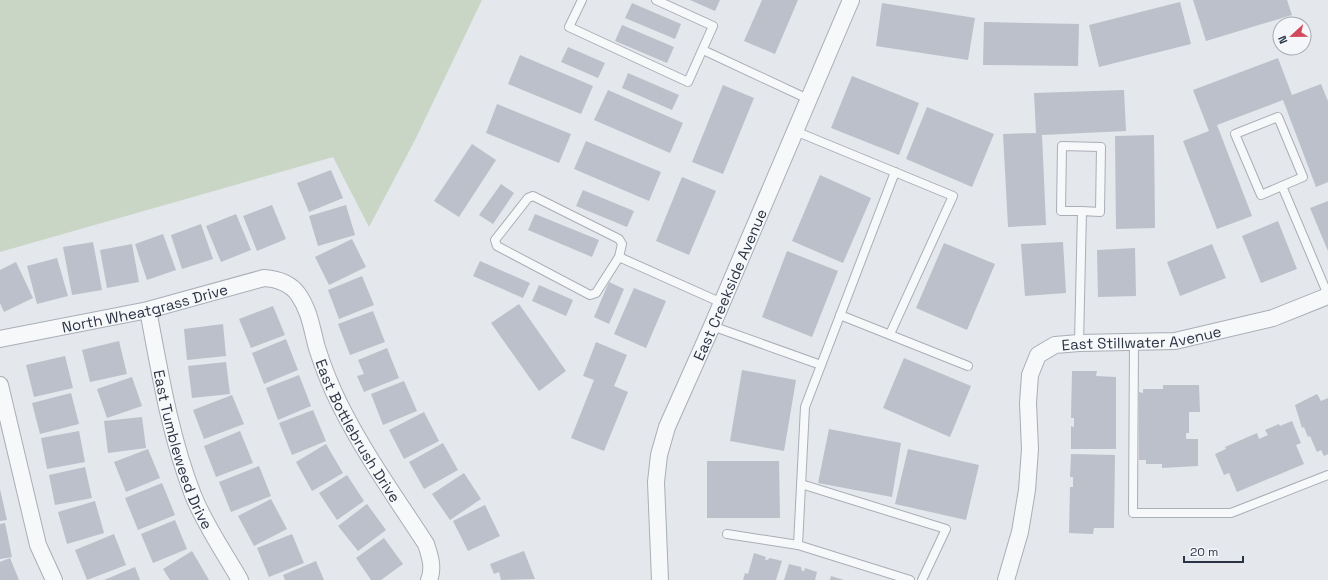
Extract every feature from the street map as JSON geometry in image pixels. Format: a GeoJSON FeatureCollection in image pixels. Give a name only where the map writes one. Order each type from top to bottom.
{"type":"FeatureCollection","features":[{"type":"Feature","properties":{"kind":"street","name":"East Creekside Avenue"},"geometry":{"type":"LineString","coordinates":[[660,580],[656,512],[656,482],[659,455],[667,427],[722,303],[851,0]]}},
{"type":"Feature","properties":{"kind":"street","name":"North Wheatgrass Drive"},"geometry":{"type":"LineString","coordinates":[[0,339],[148,310],[264,278],[275,279],[287,284]]}},
{"type":"Feature","properties":{"kind":"street","name":"East Bottlebrush Drive"},"geometry":{"type":"LineString","coordinates":[[287,284],[297,292],[304,303],[317,349],[340,404],[367,453],[426,544],[431,558],[430,577]]}},
{"type":"Feature","properties":{"kind":"street","name":"East Stillwater Avenue"},"geometry":{"type":"LineString","coordinates":[[1006,580],[1020,532],[1027,490],[1030,449],[1028,403],[1030,375],[1038,355],[1055,345],[1175,341],[1273,318],[1328,296]]}},
{"type":"Feature","properties":{"kind":"street","name":"East Tumbleweed Drive"},"geometry":{"type":"LineString","coordinates":[[148,310],[171,426],[180,460],[194,497],[211,531],[240,580]]}},
{"type":"Feature","properties":{"kind":"street"},"geometry":{"type":"LineString","coordinates":[[0,385],[38,545],[54,580]]}},
{"type":"Feature","properties":{"kind":"lane"},"geometry":{"type":"LineString","coordinates":[[582,0],[569,27],[688,82],[713,26],[656,0]]}},
{"type":"Feature","properties":{"kind":"lane"},"geometry":{"type":"LineString","coordinates":[[703,50],[808,99]]}},
{"type":"Feature","properties":{"kind":"lane"},"geometry":{"type":"LineString","coordinates":[[1278,116],[1303,177],[1282,186],[1261,195],[1235,134],[1278,116]]}},
{"type":"Feature","properties":{"kind":"lane"},"geometry":{"type":"LineString","coordinates":[[795,131],[952,196],[890,334]]}},
{"type":"Feature","properties":{"kind":"lane"},"geometry":{"type":"LineString","coordinates":[[1062,146],[1101,147],[1100,212],[1082,211],[1061,211],[1062,146]]}},
{"type":"Feature","properties":{"kind":"lane"},"geometry":{"type":"LineString","coordinates":[[798,545],[805,407],[895,172]]}},
{"type":"Feature","properties":{"kind":"lane"},"geometry":{"type":"LineString","coordinates":[[1282,186],[1328,296]]}},
{"type":"Feature","properties":{"kind":"lane"},"geometry":{"type":"LineString","coordinates":[[533,196],[619,239],[622,244],[619,257],[596,293],[590,295],[497,246],[495,240],[528,198],[533,196]]}},
{"type":"Feature","properties":{"kind":"lane"},"geometry":{"type":"LineString","coordinates":[[1079,343],[1082,211]]}},
{"type":"Feature","properties":{"kind":"lane"},"geometry":{"type":"LineString","coordinates":[[619,257],[722,303]]}},
{"type":"Feature","properties":{"kind":"lane"},"geometry":{"type":"LineString","coordinates":[[840,315],[968,366]]}},
{"type":"Feature","properties":{"kind":"lane"},"geometry":{"type":"LineString","coordinates":[[712,326],[821,365]]}},
{"type":"Feature","properties":{"kind":"lane"},"geometry":{"type":"LineString","coordinates":[[1134,342],[1133,513],[1231,513],[1328,475]]}},
{"type":"Feature","properties":{"kind":"lane"},"geometry":{"type":"LineString","coordinates":[[801,484],[946,530],[922,580]]}},
{"type":"Feature","properties":{"kind":"lane"},"geometry":{"type":"LineString","coordinates":[[727,534],[798,545],[910,580]]}},
{"type":"Feature","properties":{"kind":"green space"},"geometry":{"type":"Polygon","coordinates":[[[0,0],[482,0],[415,140],[369,227],[333,157],[0,252],[0,0]]]}},
{"type":"Feature","properties":{"kind":"building"},"geometry":{"type":"Polygon","coordinates":[[[690,0],[720,0],[715,11],[690,0]]]}},
{"type":"Feature","properties":{"kind":"building"},"geometry":{"type":"Polygon","coordinates":[[[762,0],[798,0],[775,54],[744,41],[762,0]]]}},
{"type":"Feature","properties":{"kind":"building"},"geometry":{"type":"Polygon","coordinates":[[[1193,0],[1287,0],[1292,15],[1272,16],[1272,21],[1206,41],[1193,0]]]}},
{"type":"Feature","properties":{"kind":"building"},"geometry":{"type":"Polygon","coordinates":[[[1180,2],[1191,44],[1099,67],[1089,25],[1180,2]]]}},
{"type":"Feature","properties":{"kind":"building"},"geometry":{"type":"Polygon","coordinates":[[[632,3],[681,24],[675,39],[625,18],[632,3]]]}},
{"type":"Feature","properties":{"kind":"building"},"geometry":{"type":"Polygon","coordinates":[[[882,3],[975,18],[968,60],[876,46],[882,3]]]}},
{"type":"Feature","properties":{"kind":"building"},"geometry":{"type":"Polygon","coordinates":[[[984,22],[1079,24],[1078,66],[983,65],[984,22]]]}},
{"type":"Feature","properties":{"kind":"building"},"geometry":{"type":"Polygon","coordinates":[[[622,25],[674,47],[667,63],[615,41],[622,25]]]}},
{"type":"Feature","properties":{"kind":"building"},"geometry":{"type":"Polygon","coordinates":[[[568,47],[605,63],[598,78],[561,62],[568,47]]]}},
{"type":"Feature","properties":{"kind":"building"},"geometry":{"type":"Polygon","coordinates":[[[520,55],[593,86],[581,114],[508,84],[520,55]]]}},
{"type":"Feature","properties":{"kind":"building"},"geometry":{"type":"Polygon","coordinates":[[[1278,58],[1292,95],[1321,84],[1328,101],[1328,182],[1316,187],[1283,100],[1217,125],[1252,216],[1217,229],[1183,141],[1209,131],[1193,90],[1278,58]]]}},
{"type":"Feature","properties":{"kind":"building"},"geometry":{"type":"Polygon","coordinates":[[[628,73],[679,95],[672,110],[622,88],[628,73]]]}},
{"type":"Feature","properties":{"kind":"building"},"geometry":{"type":"Polygon","coordinates":[[[852,76],[919,103],[899,155],[831,128],[852,76]]]}},
{"type":"Feature","properties":{"kind":"building"},"geometry":{"type":"Polygon","coordinates":[[[723,85],[754,98],[723,174],[692,162],[723,85]]]}},
{"type":"Feature","properties":{"kind":"building"},"geometry":{"type":"Polygon","coordinates":[[[608,90],[683,123],[670,153],[594,120],[608,90]]]}},
{"type":"Feature","properties":{"kind":"building"},"geometry":{"type":"Polygon","coordinates":[[[1124,90],[1126,131],[1042,135],[1046,225],[1008,227],[1003,134],[1036,133],[1034,93],[1124,90]]]}},
{"type":"Feature","properties":{"kind":"building"},"geometry":{"type":"Polygon","coordinates":[[[497,104],[571,134],[559,163],[486,133],[497,104]]]}},
{"type":"Feature","properties":{"kind":"building"},"geometry":{"type":"Polygon","coordinates":[[[927,107],[994,134],[972,187],[906,159],[927,107]]]}},
{"type":"Feature","properties":{"kind":"building"},"geometry":{"type":"Polygon","coordinates":[[[1154,135],[1155,228],[1116,229],[1115,136],[1154,135]]]}},
{"type":"Feature","properties":{"kind":"building"},"geometry":{"type":"Polygon","coordinates":[[[586,141],[661,172],[649,201],[574,169],[586,141]]]}},
{"type":"Feature","properties":{"kind":"building"},"geometry":{"type":"Polygon","coordinates":[[[472,144],[496,160],[459,217],[434,201],[472,144]]]}},
{"type":"Feature","properties":{"kind":"building"},"geometry":{"type":"Polygon","coordinates":[[[331,170],[343,198],[309,212],[297,183],[331,170]]]}},
{"type":"Feature","properties":{"kind":"building"},"geometry":{"type":"Polygon","coordinates":[[[820,175],[871,198],[843,263],[792,241],[820,175]]]}},
{"type":"Feature","properties":{"kind":"building"},"geometry":{"type":"Polygon","coordinates":[[[682,177],[716,191],[689,255],[656,241],[682,177]]]}},
{"type":"Feature","properties":{"kind":"building"},"geometry":{"type":"Polygon","coordinates":[[[501,184],[514,193],[493,224],[479,215],[501,184]]]}},
{"type":"Feature","properties":{"kind":"building"},"geometry":{"type":"Polygon","coordinates":[[[583,190],[634,211],[627,227],[576,206],[583,190]]]}},
{"type":"Feature","properties":{"kind":"building"},"geometry":{"type":"Polygon","coordinates":[[[1328,201],[1328,251],[1310,208],[1328,201]]]}},
{"type":"Feature","properties":{"kind":"building"},"geometry":{"type":"Polygon","coordinates":[[[272,205],[286,239],[257,251],[243,216],[272,205]]]}},
{"type":"Feature","properties":{"kind":"building"},"geometry":{"type":"Polygon","coordinates":[[[346,205],[355,235],[318,246],[309,216],[346,205]]]}},
{"type":"Feature","properties":{"kind":"building"},"geometry":{"type":"Polygon","coordinates":[[[236,214],[251,250],[221,262],[206,226],[236,214]]]}},
{"type":"Feature","properties":{"kind":"building"},"geometry":{"type":"Polygon","coordinates":[[[535,214],[599,240],[592,257],[528,230],[535,214]]]}},
{"type":"Feature","properties":{"kind":"building"},"geometry":{"type":"Polygon","coordinates":[[[1278,221],[1297,269],[1261,283],[1242,236],[1278,221]]]}},
{"type":"Feature","properties":{"kind":"building"},"geometry":{"type":"Polygon","coordinates":[[[201,224],[213,259],[182,269],[171,235],[201,224]]]}},
{"type":"Feature","properties":{"kind":"building"},"geometry":{"type":"Polygon","coordinates":[[[163,234],[176,270],[147,280],[135,244],[163,234]]]}},
{"type":"Feature","properties":{"kind":"building"},"geometry":{"type":"Polygon","coordinates":[[[352,239],[366,267],[329,285],[315,257],[352,239]]]}},
{"type":"Feature","properties":{"kind":"building"},"geometry":{"type":"Polygon","coordinates":[[[93,242],[102,290],[72,295],[63,247],[93,242]]]}},
{"type":"Feature","properties":{"kind":"building"},"geometry":{"type":"Polygon","coordinates":[[[1063,242],[1066,293],[1025,296],[1021,244],[1063,242]]]}},
{"type":"Feature","properties":{"kind":"building"},"geometry":{"type":"Polygon","coordinates":[[[944,243],[995,264],[967,330],[916,308],[944,243]]]}},
{"type":"Feature","properties":{"kind":"building"},"geometry":{"type":"Polygon","coordinates":[[[132,244],[139,282],[107,288],[100,250],[132,244]]]}},
{"type":"Feature","properties":{"kind":"building"},"geometry":{"type":"Polygon","coordinates":[[[1212,244],[1226,278],[1180,296],[1167,262],[1212,244]]]}},
{"type":"Feature","properties":{"kind":"building"},"geometry":{"type":"Polygon","coordinates":[[[1135,248],[1136,296],[1098,297],[1097,250],[1135,248]]]}},
{"type":"Feature","properties":{"kind":"building"},"geometry":{"type":"Polygon","coordinates":[[[787,251],[838,271],[812,337],[762,317],[787,251]]]}},
{"type":"Feature","properties":{"kind":"building"},"geometry":{"type":"Polygon","coordinates":[[[57,258],[68,296],[37,304],[27,266],[57,258]]]}},
{"type":"Feature","properties":{"kind":"building"},"geometry":{"type":"Polygon","coordinates":[[[480,261],[530,283],[523,298],[473,276],[480,261]]]}},
{"type":"Feature","properties":{"kind":"building"},"geometry":{"type":"Polygon","coordinates":[[[16,262],[33,298],[4,312],[0,303],[0,270],[16,262]]]}},
{"type":"Feature","properties":{"kind":"building"},"geometry":{"type":"Polygon","coordinates":[[[362,276],[374,305],[339,319],[328,290],[362,276]]]}},
{"type":"Feature","properties":{"kind":"building"},"geometry":{"type":"Polygon","coordinates":[[[609,282],[624,289],[609,324],[594,317],[609,282]]]}},
{"type":"Feature","properties":{"kind":"building"},"geometry":{"type":"Polygon","coordinates":[[[539,285],[573,300],[566,316],[532,301],[539,285]]]}},
{"type":"Feature","properties":{"kind":"building"},"geometry":{"type":"Polygon","coordinates":[[[634,288],[666,301],[646,348],[614,334],[634,288]]]}},
{"type":"Feature","properties":{"kind":"building"},"geometry":{"type":"Polygon","coordinates":[[[519,304],[566,371],[539,391],[491,323],[519,304]]]}},
{"type":"Feature","properties":{"kind":"building"},"geometry":{"type":"Polygon","coordinates":[[[273,306],[285,335],[251,348],[239,319],[273,306]]]}},
{"type":"Feature","properties":{"kind":"building"},"geometry":{"type":"Polygon","coordinates":[[[373,311],[385,342],[350,355],[338,324],[373,311]]]}},
{"type":"Feature","properties":{"kind":"building"},"geometry":{"type":"Polygon","coordinates":[[[223,324],[226,356],[187,360],[184,329],[223,324]]]}},
{"type":"Feature","properties":{"kind":"building"},"geometry":{"type":"Polygon","coordinates":[[[286,339],[298,370],[264,384],[252,353],[286,339]]]}},
{"type":"Feature","properties":{"kind":"building"},"geometry":{"type":"Polygon","coordinates":[[[119,341],[127,374],[90,382],[82,350],[119,341]]]}},
{"type":"Feature","properties":{"kind":"building"},"geometry":{"type":"Polygon","coordinates":[[[596,342],[627,355],[614,386],[628,392],[604,451],[571,438],[594,380],[583,376],[596,342]]]}},
{"type":"Feature","properties":{"kind":"building"},"geometry":{"type":"Polygon","coordinates":[[[387,348],[399,378],[364,392],[357,376],[364,374],[358,360],[387,348]]]}},
{"type":"Feature","properties":{"kind":"building"},"geometry":{"type":"Polygon","coordinates":[[[65,356],[73,388],[34,397],[26,365],[65,356]]]}},
{"type":"Feature","properties":{"kind":"building"},"geometry":{"type":"Polygon","coordinates":[[[904,358],[971,386],[950,437],[883,408],[904,358]]]}},
{"type":"Feature","properties":{"kind":"building"},"geometry":{"type":"Polygon","coordinates":[[[226,362],[230,394],[192,398],[188,366],[226,362]]]}},
{"type":"Feature","properties":{"kind":"building"},"geometry":{"type":"Polygon","coordinates":[[[742,370],[796,380],[784,451],[730,441],[742,370]]]}},
{"type":"Feature","properties":{"kind":"building"},"geometry":{"type":"Polygon","coordinates":[[[1072,371],[1097,371],[1096,376],[1116,377],[1116,449],[1071,449],[1071,426],[1074,427],[1074,418],[1071,418],[1072,371]]]}},
{"type":"Feature","properties":{"kind":"building"},"geometry":{"type":"Polygon","coordinates":[[[299,375],[311,406],[278,420],[266,388],[299,375]]]}},
{"type":"Feature","properties":{"kind":"building"},"geometry":{"type":"Polygon","coordinates":[[[132,377],[142,406],[107,418],[97,389],[132,377]]]}},
{"type":"Feature","properties":{"kind":"building"},"geometry":{"type":"Polygon","coordinates":[[[404,381],[417,411],[383,425],[371,394],[404,381]]]}},
{"type":"Feature","properties":{"kind":"building"},"geometry":{"type":"Polygon","coordinates":[[[1163,385],[1199,385],[1200,412],[1189,412],[1189,433],[1186,433],[1186,439],[1198,439],[1198,466],[1162,468],[1162,464],[1146,464],[1146,460],[1139,460],[1139,392],[1143,393],[1143,389],[1163,389],[1163,385]]]}},
{"type":"Feature","properties":{"kind":"building"},"geometry":{"type":"Polygon","coordinates":[[[71,393],[79,424],[40,434],[32,403],[71,393]]]}},
{"type":"Feature","properties":{"kind":"building"},"geometry":{"type":"Polygon","coordinates":[[[1317,394],[1321,401],[1328,398],[1328,454],[1324,456],[1321,450],[1317,452],[1310,436],[1308,437],[1304,427],[1302,428],[1295,405],[1317,394]]]}},
{"type":"Feature","properties":{"kind":"building"},"geometry":{"type":"Polygon","coordinates":[[[232,395],[244,424],[204,439],[193,410],[232,395]]]}},
{"type":"Feature","properties":{"kind":"building"},"geometry":{"type":"Polygon","coordinates":[[[313,410],[326,441],[292,455],[279,423],[313,410]]]}},
{"type":"Feature","properties":{"kind":"building"},"geometry":{"type":"Polygon","coordinates":[[[424,412],[439,441],[404,459],[389,430],[424,412]]]}},
{"type":"Feature","properties":{"kind":"building"},"geometry":{"type":"Polygon","coordinates":[[[142,417],[146,448],[108,453],[104,421],[142,417]]]}},
{"type":"Feature","properties":{"kind":"building"},"geometry":{"type":"Polygon","coordinates":[[[1292,421],[1301,443],[1296,445],[1304,464],[1237,492],[1229,473],[1224,475],[1215,454],[1226,449],[1225,447],[1257,433],[1259,439],[1268,435],[1265,430],[1279,424],[1280,426],[1292,421]]]}},
{"type":"Feature","properties":{"kind":"building"},"geometry":{"type":"Polygon","coordinates":[[[829,429],[901,443],[892,497],[818,483],[829,429]]]}},
{"type":"Feature","properties":{"kind":"building"},"geometry":{"type":"Polygon","coordinates":[[[79,431],[85,462],[47,469],[41,438],[79,431]]]}},
{"type":"Feature","properties":{"kind":"building"},"geometry":{"type":"Polygon","coordinates":[[[240,431],[253,463],[216,477],[204,446],[240,431]]]}},
{"type":"Feature","properties":{"kind":"building"},"geometry":{"type":"Polygon","coordinates":[[[443,443],[458,470],[424,489],[409,462],[443,443]]]}},
{"type":"Feature","properties":{"kind":"building"},"geometry":{"type":"Polygon","coordinates":[[[326,444],[343,473],[312,491],[296,462],[326,444]]]}},
{"type":"Feature","properties":{"kind":"building"},"geometry":{"type":"Polygon","coordinates":[[[148,449],[160,478],[126,492],[114,462],[148,449]]]}},
{"type":"Feature","properties":{"kind":"building"},"geometry":{"type":"Polygon","coordinates":[[[908,449],[979,465],[966,520],[895,504],[908,449]]]}},
{"type":"Feature","properties":{"kind":"building"},"geometry":{"type":"Polygon","coordinates":[[[1071,454],[1115,455],[1114,528],[1094,528],[1093,534],[1069,533],[1070,487],[1073,487],[1073,477],[1070,477],[1071,454]]]}},
{"type":"Feature","properties":{"kind":"building"},"geometry":{"type":"Polygon","coordinates":[[[707,461],[779,461],[780,518],[707,518],[707,461]]]}},
{"type":"Feature","properties":{"kind":"building"},"geometry":{"type":"Polygon","coordinates":[[[259,466],[271,496],[231,512],[219,482],[259,466]]]}},
{"type":"Feature","properties":{"kind":"building"},"geometry":{"type":"Polygon","coordinates":[[[85,467],[92,498],[55,505],[49,475],[85,467]]]}},
{"type":"Feature","properties":{"kind":"building"},"geometry":{"type":"Polygon","coordinates":[[[464,473],[481,499],[450,520],[432,494],[464,473]]]}},
{"type":"Feature","properties":{"kind":"building"},"geometry":{"type":"Polygon","coordinates":[[[347,475],[364,501],[337,520],[319,493],[347,475]]]}},
{"type":"Feature","properties":{"kind":"building"},"geometry":{"type":"Polygon","coordinates":[[[162,483],[175,515],[138,530],[125,498],[162,483]]]}},
{"type":"Feature","properties":{"kind":"building"},"geometry":{"type":"Polygon","coordinates":[[[0,489],[7,520],[0,521],[0,489]]]}},
{"type":"Feature","properties":{"kind":"building"},"geometry":{"type":"Polygon","coordinates":[[[271,499],[287,529],[254,546],[238,516],[271,499]]]}},
{"type":"Feature","properties":{"kind":"building"},"geometry":{"type":"Polygon","coordinates":[[[95,501],[104,533],[67,544],[58,512],[95,501]]]}},
{"type":"Feature","properties":{"kind":"building"},"geometry":{"type":"Polygon","coordinates":[[[367,504],[386,530],[358,551],[338,526],[367,504]]]}},
{"type":"Feature","properties":{"kind":"building"},"geometry":{"type":"Polygon","coordinates":[[[485,505],[500,536],[468,551],[453,521],[485,505]]]}},
{"type":"Feature","properties":{"kind":"building"},"geometry":{"type":"Polygon","coordinates":[[[175,520],[187,549],[153,563],[141,534],[175,520]]]}},
{"type":"Feature","properties":{"kind":"building"},"geometry":{"type":"Polygon","coordinates":[[[5,523],[12,557],[0,559],[0,524],[5,523]]]}},
{"type":"Feature","properties":{"kind":"building"},"geometry":{"type":"Polygon","coordinates":[[[114,534],[126,565],[87,580],[75,550],[114,534]]]}},
{"type":"Feature","properties":{"kind":"building"},"geometry":{"type":"Polygon","coordinates":[[[292,534],[304,563],[269,577],[257,548],[292,534]]]}},
{"type":"Feature","properties":{"kind":"building"},"geometry":{"type":"Polygon","coordinates":[[[384,538],[403,564],[381,580],[371,580],[356,558],[384,538]]]}},
{"type":"Feature","properties":{"kind":"building"},"geometry":{"type":"Polygon","coordinates":[[[192,551],[209,580],[170,580],[163,569],[192,551]]]}},
{"type":"Feature","properties":{"kind":"building"},"geometry":{"type":"Polygon","coordinates":[[[524,551],[535,579],[501,580],[499,572],[494,574],[490,564],[524,551]]]}},
{"type":"Feature","properties":{"kind":"building"},"geometry":{"type":"Polygon","coordinates":[[[754,553],[766,557],[765,560],[770,558],[782,561],[776,580],[743,580],[745,573],[748,574],[754,553]]]}},
{"type":"Feature","properties":{"kind":"building"},"geometry":{"type":"Polygon","coordinates":[[[10,558],[19,580],[0,580],[0,562],[10,558]]]}},
{"type":"Feature","properties":{"kind":"building"},"geometry":{"type":"Polygon","coordinates":[[[316,561],[324,580],[285,580],[283,575],[316,561]]]}},
{"type":"Feature","properties":{"kind":"building"},"geometry":{"type":"Polygon","coordinates":[[[789,564],[801,567],[802,571],[804,571],[805,568],[817,572],[815,580],[784,580],[789,564]]]}},
{"type":"Feature","properties":{"kind":"building"},"geometry":{"type":"Polygon","coordinates":[[[135,567],[140,580],[104,580],[135,567]]]}},
{"type":"Feature","properties":{"kind":"building"},"geometry":{"type":"Polygon","coordinates":[[[831,576],[844,580],[830,580],[831,576]]]}}]}
